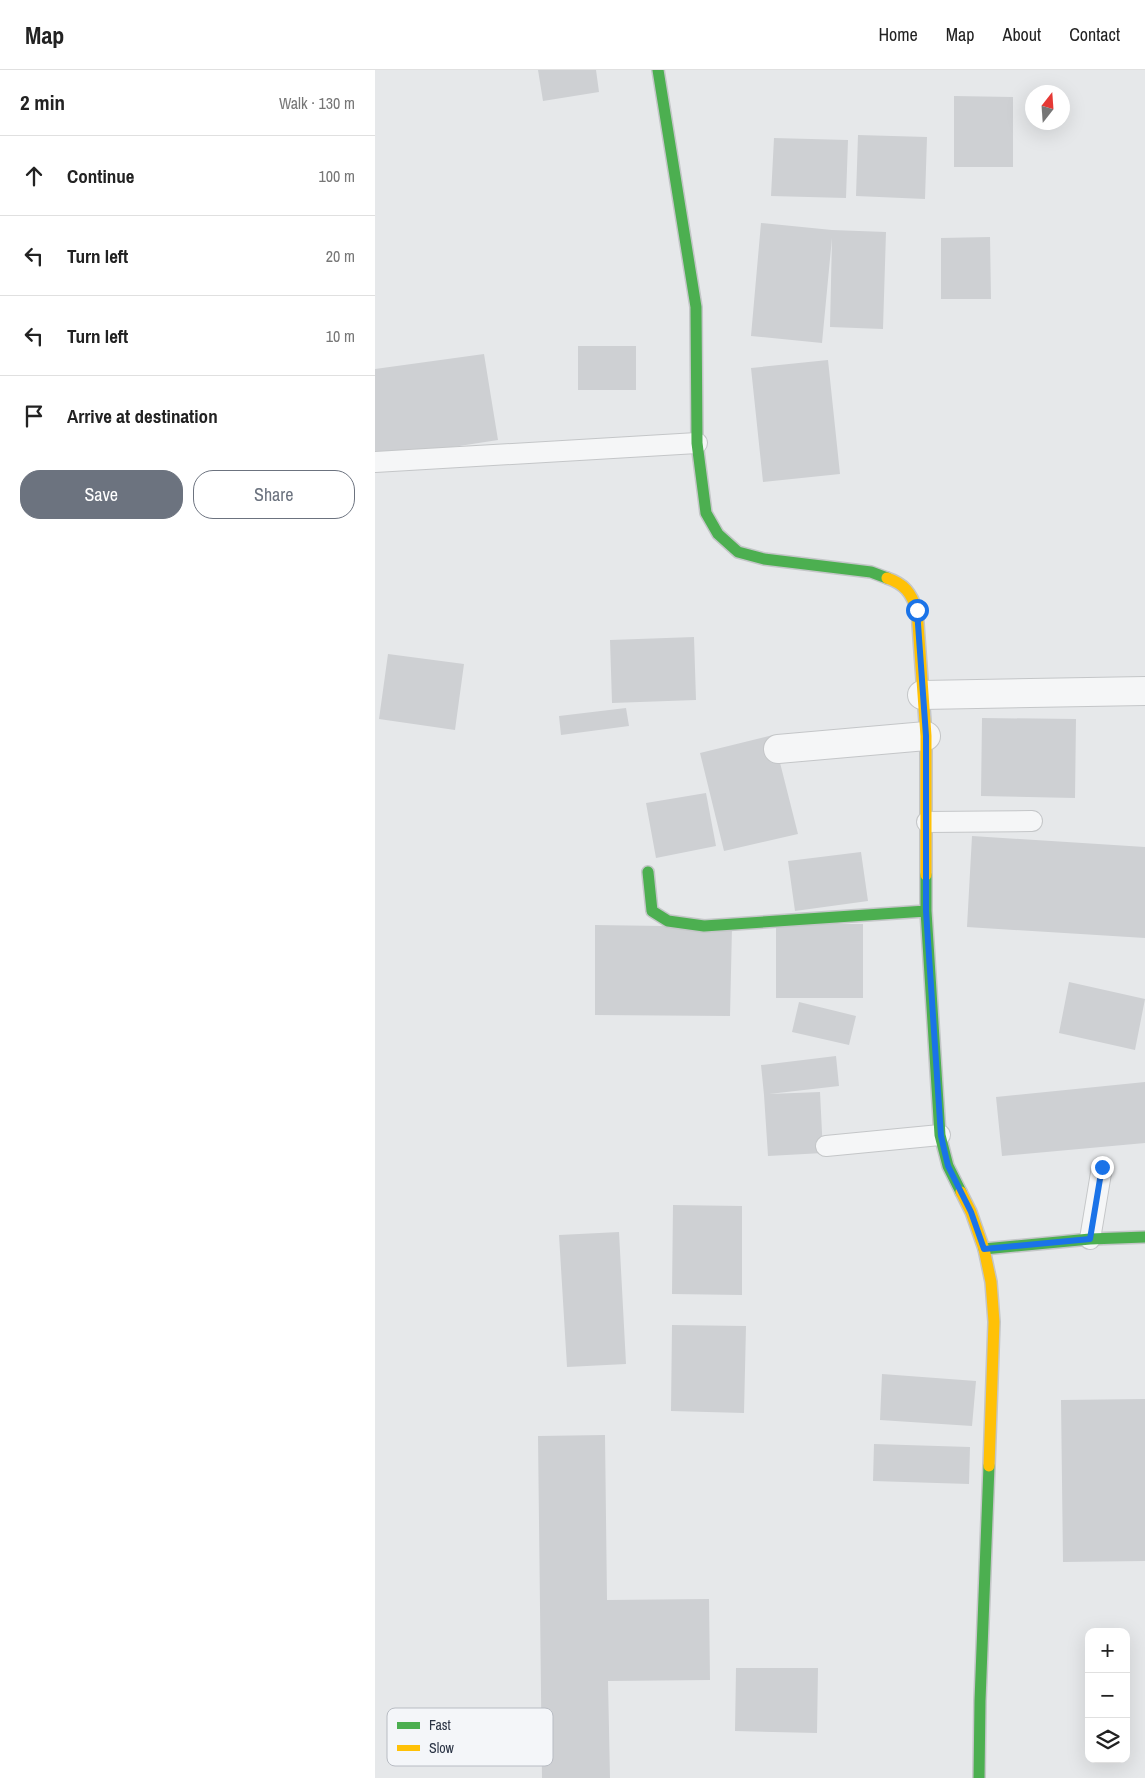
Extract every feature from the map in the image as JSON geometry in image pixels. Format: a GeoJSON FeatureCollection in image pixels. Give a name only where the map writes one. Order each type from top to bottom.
{"type":"FeatureCollection","features":[{"type":"Feature","properties":{"kind":"street"},"geometry":{"type":"LineString","coordinates":[[658,70],[696,307],[697,443],[706,513],[718,534],[738,552],[764,559],[871,572],[894,580],[910,592],[917,610],[926,736],[926,911],[941,1136],[948,1166],[971,1212],[984,1249],[991,1282],[994,1322],[980,1701],[979,1778]]}},
{"type":"Feature","properties":{"kind":"street"},"geometry":{"type":"LineString","coordinates":[[923,695],[1145,691]]}},
{"type":"Feature","properties":{"kind":"street"},"geometry":{"type":"LineString","coordinates":[[778,749],[926,736]]}},
{"type":"Feature","properties":{"kind":"street"},"geometry":{"type":"LineString","coordinates":[[648,872],[653,911],[668,921],[704,926],[926,911]]}},
{"type":"Feature","properties":{"kind":"street"},"geometry":{"type":"LineString","coordinates":[[984,1249],[1090,1239],[1145,1237]]}},
{"type":"Feature","properties":{"kind":"lane"},"geometry":{"type":"LineString","coordinates":[[375,462],[697,443]]}},
{"type":"Feature","properties":{"kind":"lane"},"geometry":{"type":"LineString","coordinates":[[927,822],[1032,821]]}},
{"type":"Feature","properties":{"kind":"lane"},"geometry":{"type":"LineString","coordinates":[[826,1146],[941,1136]]}},
{"type":"Feature","properties":{"kind":"lane"},"geometry":{"type":"LineString","coordinates":[[1090,1239],[1102,1167]]}},
{"type":"Feature","properties":{"kind":"building"},"geometry":{"type":"Polygon","coordinates":[[[538,70],[596,70],[599,92],[543,101],[538,70]]]}},
{"type":"Feature","properties":{"kind":"building"},"geometry":{"type":"Polygon","coordinates":[[[954,96],[1013,97],[1013,167],[954,167],[954,96]]]}},
{"type":"Feature","properties":{"kind":"building"},"geometry":{"type":"Polygon","coordinates":[[[858,135],[927,137],[925,199],[856,196],[858,135]]]}},
{"type":"Feature","properties":{"kind":"building"},"geometry":{"type":"Polygon","coordinates":[[[774,138],[848,140],[846,198],[771,196],[774,138]]]}},
{"type":"Feature","properties":{"kind":"building"},"geometry":{"type":"Polygon","coordinates":[[[761,223],[832,230],[886,232],[883,329],[830,327],[832,238],[822,343],[751,336],[761,223]]]}},
{"type":"Feature","properties":{"kind":"building"},"geometry":{"type":"Polygon","coordinates":[[[990,237],[991,299],[941,299],[941,238],[990,237]]]}},
{"type":"Feature","properties":{"kind":"building"},"geometry":{"type":"Polygon","coordinates":[[[578,346],[636,346],[636,390],[578,390],[578,346]]]}},
{"type":"Feature","properties":{"kind":"building"},"geometry":{"type":"Polygon","coordinates":[[[484,354],[498,440],[375,459],[375,369],[484,354]]]}},
{"type":"Feature","properties":{"kind":"building"},"geometry":{"type":"Polygon","coordinates":[[[828,360],[840,474],[763,482],[751,368],[828,360]]]}},
{"type":"Feature","properties":{"kind":"building"},"geometry":{"type":"Polygon","coordinates":[[[694,637],[696,700],[612,703],[610,640],[694,637]]]}},
{"type":"Feature","properties":{"kind":"building"},"geometry":{"type":"Polygon","coordinates":[[[388,654],[464,664],[455,730],[379,719],[388,654]]]}},
{"type":"Feature","properties":{"kind":"building"},"geometry":{"type":"Polygon","coordinates":[[[626,708],[629,726],[561,735],[559,716],[626,708]]]}},
{"type":"Feature","properties":{"kind":"building"},"geometry":{"type":"Polygon","coordinates":[[[982,718],[1076,719],[1075,798],[981,796],[982,718]]]}},
{"type":"Feature","properties":{"kind":"building"},"geometry":{"type":"Polygon","coordinates":[[[773,735],[798,834],[724,851],[700,753],[773,735]]]}},
{"type":"Feature","properties":{"kind":"building"},"geometry":{"type":"Polygon","coordinates":[[[706,793],[716,846],[656,858],[646,803],[706,793]]]}},
{"type":"Feature","properties":{"kind":"building"},"geometry":{"type":"Polygon","coordinates":[[[972,836],[1145,847],[1145,938],[967,927],[972,836]]]}},
{"type":"Feature","properties":{"kind":"building"},"geometry":{"type":"Polygon","coordinates":[[[861,852],[868,901],[795,911],[788,861],[861,852]]]}},
{"type":"Feature","properties":{"kind":"building"},"geometry":{"type":"Polygon","coordinates":[[[776,924],[863,924],[863,998],[776,998],[776,924]]]}},
{"type":"Feature","properties":{"kind":"building"},"geometry":{"type":"Polygon","coordinates":[[[595,925],[732,927],[730,1016],[595,1015],[595,925]]]}},
{"type":"Feature","properties":{"kind":"building"},"geometry":{"type":"Polygon","coordinates":[[[1069,982],[1145,999],[1135,1050],[1059,1033],[1069,982]]]}},
{"type":"Feature","properties":{"kind":"building"},"geometry":{"type":"Polygon","coordinates":[[[799,1002],[856,1016],[849,1045],[792,1032],[799,1002]]]}},
{"type":"Feature","properties":{"kind":"building"},"geometry":{"type":"Polygon","coordinates":[[[836,1056],[839,1086],[769,1094],[820,1092],[823,1153],[768,1156],[761,1065],[836,1056]]]}},
{"type":"Feature","properties":{"kind":"building"},"geometry":{"type":"Polygon","coordinates":[[[1145,1082],[1145,1143],[1002,1156],[996,1097],[1145,1082]]]}},
{"type":"Feature","properties":{"kind":"building"},"geometry":{"type":"Polygon","coordinates":[[[673,1205],[742,1206],[742,1295],[672,1294],[673,1205]]]}},
{"type":"Feature","properties":{"kind":"building"},"geometry":{"type":"Polygon","coordinates":[[[619,1232],[626,1364],[567,1367],[559,1235],[619,1232]]]}},
{"type":"Feature","properties":{"kind":"building"},"geometry":{"type":"Polygon","coordinates":[[[672,1325],[746,1326],[744,1413],[671,1411],[672,1325]]]}},
{"type":"Feature","properties":{"kind":"building"},"geometry":{"type":"Polygon","coordinates":[[[882,1374],[976,1381],[972,1426],[880,1420],[882,1374]]]}},
{"type":"Feature","properties":{"kind":"building"},"geometry":{"type":"Polygon","coordinates":[[[1145,1399],[1145,1561],[1063,1562],[1061,1400],[1145,1399]]]}},
{"type":"Feature","properties":{"kind":"building"},"geometry":{"type":"Polygon","coordinates":[[[605,1435],[607,1600],[709,1599],[710,1680],[608,1681],[610,1778],[542,1778],[542,1766],[553,1766],[553,1708],[541,1708],[538,1436],[605,1435]]]}},
{"type":"Feature","properties":{"kind":"building"},"geometry":{"type":"Polygon","coordinates":[[[874,1444],[970,1447],[969,1484],[873,1481],[874,1444]]]}},
{"type":"Feature","properties":{"kind":"building"},"geometry":{"type":"Polygon","coordinates":[[[736,1668],[818,1668],[817,1733],[735,1731],[736,1668]]]}},
{"type":"Feature","properties":{"kind":"traffic: fast"},"geometry":{"type":"LineString","coordinates":[[658,70],[696,307],[697,443],[706,513],[718,534],[738,552],[764,559],[871,572],[887,578]]}},
{"type":"Feature","properties":{"kind":"traffic: fast"},"geometry":{"type":"LineString","coordinates":[[648,872],[652,911],[668,921],[704,926],[926,911]]}},
{"type":"Feature","properties":{"kind":"traffic: fast"},"geometry":{"type":"LineString","coordinates":[[926,875],[926,911],[940,1135],[948,1166],[961,1192]]}},
{"type":"Feature","properties":{"kind":"traffic: fast"},"geometry":{"type":"LineString","coordinates":[[984,1249],[1090,1239],[1145,1237]]}},
{"type":"Feature","properties":{"kind":"traffic: fast"},"geometry":{"type":"LineString","coordinates":[[979,1778],[989,1466]]}},
{"type":"Feature","properties":{"kind":"traffic: slow"},"geometry":{"type":"LineString","coordinates":[[887,578],[907,590],[917,610],[926,736],[926,875]]}},
{"type":"Feature","properties":{"kind":"traffic: slow"},"geometry":{"type":"LineString","coordinates":[[961,1192],[971,1212],[984,1249],[991,1282],[994,1322],[989,1466]]}},
{"type":"Feature","properties":{"kind":"route"},"geometry":{"type":"LineString","coordinates":[[917,610],[926,736],[926,911],[941,1136],[948,1166],[971,1212],[984,1249],[1090,1239],[1102,1167]]}}]}
